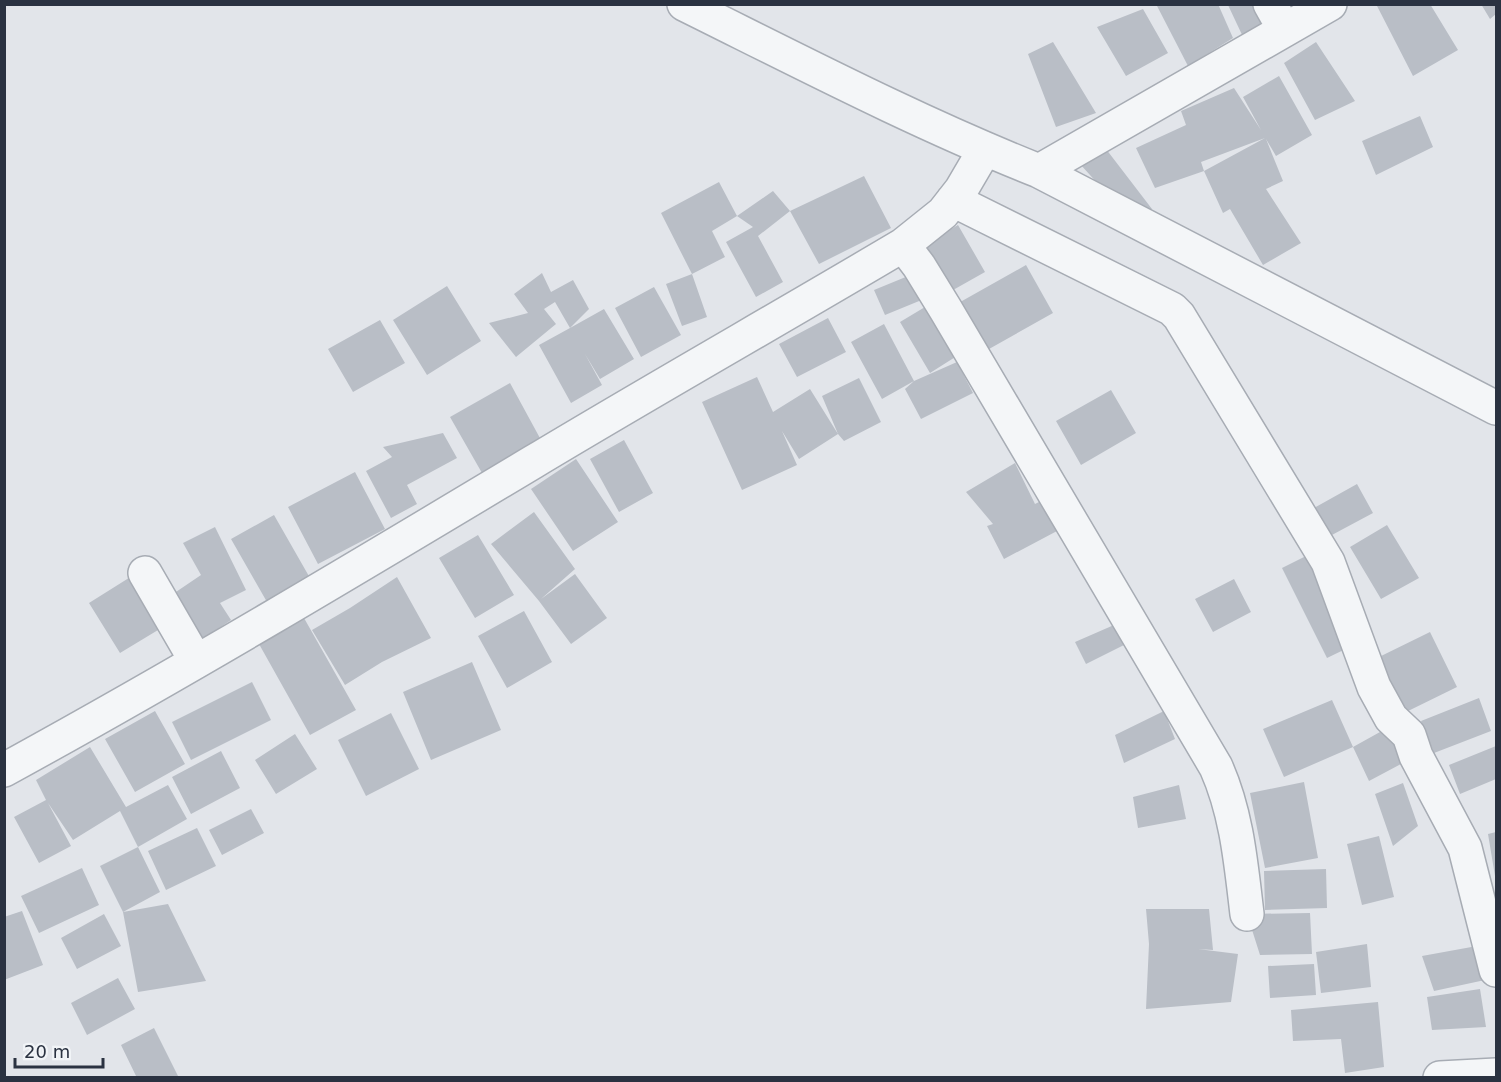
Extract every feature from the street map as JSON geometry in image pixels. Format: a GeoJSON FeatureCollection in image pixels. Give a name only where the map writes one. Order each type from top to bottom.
{"type":"FeatureCollection","features":[{"type":"Feature","properties":{"kind":"street"},"geometry":{"type":"LineString","coordinates":[[684,4],[817,70],[968,176],[1172,309],[1179,316],[1328,562],[1374,687],[1391,718],[1409,735],[1416,756],[1465,848],[1497,970]]}},
{"type":"Feature","properties":{"kind":"street"},"geometry":{"type":"LineString","coordinates":[[968,176],[1039,171],[1277,17],[1330,4]]}},
{"type":"Feature","properties":{"kind":"street"},"geometry":{"type":"LineString","coordinates":[[1039,171],[1497,408]]}},
{"type":"Feature","properties":{"kind":"street"},"geometry":{"type":"LineString","coordinates":[[4,770],[142,695],[196,661],[370,561],[534,461],[903,245],[943,213],[968,176]]}},
{"type":"Feature","properties":{"kind":"street"},"geometry":{"type":"LineString","coordinates":[[903,245],[946,310],[1216,767],[1230,800],[1247,914]]}},
{"type":"Feature","properties":{"kind":"street"},"geometry":{"type":"LineString","coordinates":[[145,573],[196,661]]}},
{"type":"Feature","properties":{"kind":"street"},"geometry":{"type":"LineString","coordinates":[[1440,1077],[1497,1075]]}},
{"type":"Feature","properties":{"kind":"building"},"geometry":{"type":"Polygon","coordinates":[[[1156,4],[1218,4],[1233,38],[1188,66],[1156,4]]]}},
{"type":"Feature","properties":{"kind":"building"},"geometry":{"type":"Polygon","coordinates":[[[1376,4],[1430,4],[1458,50],[1413,76],[1376,4]]]}},
{"type":"Feature","properties":{"kind":"building"},"geometry":{"type":"Polygon","coordinates":[[[1481,4],[1496,4],[1496,14],[1490,19],[1481,4]]]}},
{"type":"Feature","properties":{"kind":"building"},"geometry":{"type":"Polygon","coordinates":[[[1228,5],[1268,5],[1277,18],[1244,39],[1228,5]]]}},
{"type":"Feature","properties":{"kind":"building"},"geometry":{"type":"Polygon","coordinates":[[[1143,9],[1168,53],[1126,76],[1097,27],[1143,9]]]}},
{"type":"Feature","properties":{"kind":"building"},"geometry":{"type":"Polygon","coordinates":[[[1053,42],[1096,113],[1056,127],[1028,54],[1053,42]]]}},
{"type":"Feature","properties":{"kind":"building"},"geometry":{"type":"Polygon","coordinates":[[[1316,42],[1355,101],[1315,120],[1284,63],[1316,42]]]}},
{"type":"Feature","properties":{"kind":"building"},"geometry":{"type":"Polygon","coordinates":[[[1279,76],[1312,135],[1276,156],[1266,139],[1283,181],[1266,189],[1301,243],[1263,265],[1230,209],[1223,213],[1204,171],[1155,188],[1136,148],[1186,125],[1181,111],[1234,88],[1261,130],[1243,97],[1279,76]],[[1265,138],[1201,162],[1204,171],[1265,138]]]}},
{"type":"Feature","properties":{"kind":"building"},"geometry":{"type":"Polygon","coordinates":[[[1420,116],[1433,147],[1376,175],[1362,141],[1420,116]]]}},
{"type":"Feature","properties":{"kind":"building"},"geometry":{"type":"Polygon","coordinates":[[[1106,149],[1152,209],[1128,217],[1080,164],[1106,149]]]}},
{"type":"Feature","properties":{"kind":"building"},"geometry":{"type":"Polygon","coordinates":[[[864,176],[891,228],[819,264],[790,211],[864,176]]]}},
{"type":"Feature","properties":{"kind":"building"},"geometry":{"type":"Polygon","coordinates":[[[719,182],[737,216],[712,231],[725,257],[692,274],[661,213],[719,182]]]}},
{"type":"Feature","properties":{"kind":"building"},"geometry":{"type":"Polygon","coordinates":[[[773,191],[790,211],[758,236],[783,282],[756,297],[726,242],[753,227],[737,216],[773,191]]]}},
{"type":"Feature","properties":{"kind":"building"},"geometry":{"type":"Polygon","coordinates":[[[958,225],[985,272],[946,294],[920,247],[958,225]]]}},
{"type":"Feature","properties":{"kind":"building"},"geometry":{"type":"Polygon","coordinates":[[[1026,265],[1053,313],[973,358],[946,310],[1026,265]]]}},
{"type":"Feature","properties":{"kind":"building"},"geometry":{"type":"Polygon","coordinates":[[[542,273],[551,292],[573,280],[589,309],[570,328],[555,302],[544,309],[556,324],[516,357],[489,323],[528,313],[514,294],[542,273]]]}},
{"type":"Feature","properties":{"kind":"building"},"geometry":{"type":"Polygon","coordinates":[[[692,274],[707,317],[682,326],[666,284],[692,274]]]}},
{"type":"Feature","properties":{"kind":"building"},"geometry":{"type":"Polygon","coordinates":[[[913,274],[924,299],[885,315],[874,290],[913,274]]]}},
{"type":"Feature","properties":{"kind":"building"},"geometry":{"type":"Polygon","coordinates":[[[447,286],[481,341],[427,375],[393,320],[447,286]]]}},
{"type":"Feature","properties":{"kind":"building"},"geometry":{"type":"Polygon","coordinates":[[[654,287],[681,335],[641,357],[615,308],[654,287]]]}},
{"type":"Feature","properties":{"kind":"building"},"geometry":{"type":"Polygon","coordinates":[[[930,304],[960,354],[930,373],[900,322],[930,304]]]}},
{"type":"Feature","properties":{"kind":"building"},"geometry":{"type":"Polygon","coordinates":[[[604,309],[634,359],[600,379],[585,354],[602,385],[571,403],[539,345],[604,309]]]}},
{"type":"Feature","properties":{"kind":"building"},"geometry":{"type":"Polygon","coordinates":[[[828,318],[846,352],[797,377],[779,344],[828,318]]]}},
{"type":"Feature","properties":{"kind":"building"},"geometry":{"type":"Polygon","coordinates":[[[380,320],[405,363],[353,392],[328,349],[380,320]]]}},
{"type":"Feature","properties":{"kind":"building"},"geometry":{"type":"Polygon","coordinates":[[[884,324],[914,381],[882,399],[851,342],[884,324]]]}},
{"type":"Feature","properties":{"kind":"building"},"geometry":{"type":"Polygon","coordinates":[[[957,362],[973,393],[921,419],[905,389],[914,381],[957,362]]]}},
{"type":"Feature","properties":{"kind":"building"},"geometry":{"type":"Polygon","coordinates":[[[757,377],[773,412],[810,389],[838,434],[799,459],[782,431],[797,465],[742,490],[702,402],[757,377]]]}},
{"type":"Feature","properties":{"kind":"building"},"geometry":{"type":"Polygon","coordinates":[[[859,378],[881,422],[844,441],[838,434],[822,396],[859,378]]]}},
{"type":"Feature","properties":{"kind":"building"},"geometry":{"type":"Polygon","coordinates":[[[510,383],[541,440],[482,473],[450,417],[510,383]]]}},
{"type":"Feature","properties":{"kind":"building"},"geometry":{"type":"Polygon","coordinates":[[[1111,390],[1136,433],[1081,465],[1056,421],[1111,390]]]}},
{"type":"Feature","properties":{"kind":"building"},"geometry":{"type":"Polygon","coordinates":[[[443,433],[457,458],[407,485],[417,504],[391,518],[366,471],[392,457],[383,447],[443,433]]]}},
{"type":"Feature","properties":{"kind":"building"},"geometry":{"type":"Polygon","coordinates":[[[624,440],[653,493],[619,512],[590,459],[624,440]]]}},
{"type":"Feature","properties":{"kind":"building"},"geometry":{"type":"Polygon","coordinates":[[[576,459],[618,522],[573,551],[531,489],[576,459]]]}},
{"type":"Feature","properties":{"kind":"building"},"geometry":{"type":"Polygon","coordinates":[[[1015,463],[1035,504],[1043,500],[1057,531],[1004,559],[987,526],[993,524],[966,492],[1015,463]]]}},
{"type":"Feature","properties":{"kind":"building"},"geometry":{"type":"Polygon","coordinates":[[[355,472],[385,529],[318,564],[288,507],[355,472]]]}},
{"type":"Feature","properties":{"kind":"building"},"geometry":{"type":"Polygon","coordinates":[[[1357,484],[1373,513],[1330,536],[1314,508],[1357,484]]]}},
{"type":"Feature","properties":{"kind":"building"},"geometry":{"type":"Polygon","coordinates":[[[534,512],[575,569],[541,599],[575,574],[607,618],[571,644],[539,601],[491,544],[534,512]]]}},
{"type":"Feature","properties":{"kind":"building"},"geometry":{"type":"Polygon","coordinates":[[[274,515],[310,578],[267,602],[231,539],[274,515]]]}},
{"type":"Feature","properties":{"kind":"building"},"geometry":{"type":"Polygon","coordinates":[[[1387,525],[1419,578],[1381,599],[1350,547],[1387,525]]]}},
{"type":"Feature","properties":{"kind":"building"},"geometry":{"type":"Polygon","coordinates":[[[215,527],[246,590],[220,603],[231,620],[200,641],[170,596],[201,575],[183,543],[215,527]]]}},
{"type":"Feature","properties":{"kind":"building"},"geometry":{"type":"Polygon","coordinates":[[[478,535],[514,595],[475,618],[439,558],[478,535]]]}},
{"type":"Feature","properties":{"kind":"building"},"geometry":{"type":"Polygon","coordinates":[[[1314,552],[1358,643],[1327,658],[1282,568],[1314,552]]]}},
{"type":"Feature","properties":{"kind":"building"},"geometry":{"type":"Polygon","coordinates":[[[132,576],[163,627],[120,653],[89,603],[132,576]]]}},
{"type":"Feature","properties":{"kind":"building"},"geometry":{"type":"Polygon","coordinates":[[[397,577],[431,638],[382,662],[345,685],[312,630],[397,577]]]}},
{"type":"Feature","properties":{"kind":"building"},"geometry":{"type":"Polygon","coordinates":[[[1234,579],[1251,612],[1213,632],[1195,599],[1234,579]]]}},
{"type":"Feature","properties":{"kind":"building"},"geometry":{"type":"Polygon","coordinates":[[[524,611],[552,662],[507,688],[478,636],[524,611]]]}},
{"type":"Feature","properties":{"kind":"building"},"geometry":{"type":"Polygon","coordinates":[[[304,618],[356,710],[310,735],[259,644],[304,618]]]}},
{"type":"Feature","properties":{"kind":"building"},"geometry":{"type":"Polygon","coordinates":[[[1114,625],[1124,645],[1086,664],[1075,642],[1114,625]]]}},
{"type":"Feature","properties":{"kind":"building"},"geometry":{"type":"Polygon","coordinates":[[[1430,632],[1457,687],[1404,713],[1377,658],[1430,632]]]}},
{"type":"Feature","properties":{"kind":"building"},"geometry":{"type":"Polygon","coordinates":[[[472,662],[501,730],[431,760],[403,692],[472,662]]]}},
{"type":"Feature","properties":{"kind":"building"},"geometry":{"type":"Polygon","coordinates":[[[252,682],[271,720],[191,760],[172,722],[252,682]]]}},
{"type":"Feature","properties":{"kind":"building"},"geometry":{"type":"Polygon","coordinates":[[[1479,698],[1491,731],[1434,753],[1421,721],[1479,698]]]}},
{"type":"Feature","properties":{"kind":"building"},"geometry":{"type":"Polygon","coordinates":[[[1332,700],[1353,747],[1284,777],[1263,729],[1332,700]]]}},
{"type":"Feature","properties":{"kind":"building"},"geometry":{"type":"Polygon","coordinates":[[[155,711],[185,764],[135,792],[105,739],[155,711]]]}},
{"type":"Feature","properties":{"kind":"building"},"geometry":{"type":"Polygon","coordinates":[[[1164,711],[1175,739],[1124,763],[1115,735],[1164,711]]]}},
{"type":"Feature","properties":{"kind":"building"},"geometry":{"type":"Polygon","coordinates":[[[391,713],[419,769],[366,796],[338,740],[391,713]]]}},
{"type":"Feature","properties":{"kind":"building"},"geometry":{"type":"Polygon","coordinates":[[[1398,722],[1416,756],[1369,781],[1353,747],[1398,722]]]}},
{"type":"Feature","properties":{"kind":"building"},"geometry":{"type":"Polygon","coordinates":[[[295,734],[317,769],[276,794],[255,760],[295,734]]]}},
{"type":"Feature","properties":{"kind":"building"},"geometry":{"type":"Polygon","coordinates":[[[1496,746],[1496,779],[1460,794],[1449,765],[1496,746]]]}},
{"type":"Feature","properties":{"kind":"building"},"geometry":{"type":"Polygon","coordinates":[[[90,747],[126,807],[168,785],[187,819],[138,847],[120,811],[73,840],[48,803],[71,846],[39,863],[14,817],[46,800],[36,780],[90,747]]]}},
{"type":"Feature","properties":{"kind":"building"},"geometry":{"type":"Polygon","coordinates":[[[221,751],[240,788],[191,814],[172,777],[221,751]]]}},
{"type":"Feature","properties":{"kind":"building"},"geometry":{"type":"Polygon","coordinates":[[[1304,782],[1318,858],[1265,868],[1250,793],[1304,782]]]}},
{"type":"Feature","properties":{"kind":"building"},"geometry":{"type":"Polygon","coordinates":[[[1403,783],[1418,826],[1393,846],[1375,794],[1403,783]]]}},
{"type":"Feature","properties":{"kind":"building"},"geometry":{"type":"Polygon","coordinates":[[[1179,785],[1186,819],[1138,828],[1133,797],[1179,785]]]}},
{"type":"Feature","properties":{"kind":"building"},"geometry":{"type":"Polygon","coordinates":[[[251,809],[264,833],[222,855],[209,830],[251,809]]]}},
{"type":"Feature","properties":{"kind":"building"},"geometry":{"type":"Polygon","coordinates":[[[197,828],[216,866],[166,890],[148,851],[197,828]]]}},
{"type":"Feature","properties":{"kind":"building"},"geometry":{"type":"Polygon","coordinates":[[[1496,832],[1496,876],[1495,876],[1488,834],[1496,832]]]}},
{"type":"Feature","properties":{"kind":"building"},"geometry":{"type":"Polygon","coordinates":[[[1379,836],[1394,897],[1362,905],[1347,844],[1379,836]]]}},
{"type":"Feature","properties":{"kind":"building"},"geometry":{"type":"Polygon","coordinates":[[[138,847],[160,892],[123,912],[100,866],[138,847]]]}},
{"type":"Feature","properties":{"kind":"building"},"geometry":{"type":"Polygon","coordinates":[[[82,868],[99,905],[39,933],[21,896],[82,868]]]}},
{"type":"Feature","properties":{"kind":"building"},"geometry":{"type":"Polygon","coordinates":[[[1326,869],[1327,908],[1265,910],[1264,871],[1326,869]]]}},
{"type":"Feature","properties":{"kind":"building"},"geometry":{"type":"Polygon","coordinates":[[[168,904],[206,981],[138,992],[123,912],[168,904]]]}},
{"type":"Feature","properties":{"kind":"building"},"geometry":{"type":"Polygon","coordinates":[[[1146,909],[1209,909],[1213,950],[1198,949],[1238,954],[1231,1002],[1146,1009],[1149,944],[1146,909]]]}},
{"type":"Feature","properties":{"kind":"building"},"geometry":{"type":"Polygon","coordinates":[[[22,911],[43,965],[4,980],[4,917],[22,911]]]}},
{"type":"Feature","properties":{"kind":"building"},"geometry":{"type":"Polygon","coordinates":[[[1310,913],[1312,954],[1260,955],[1247,914],[1310,913]]]}},
{"type":"Feature","properties":{"kind":"building"},"geometry":{"type":"Polygon","coordinates":[[[104,914],[121,946],[77,969],[61,938],[104,914]]]}},
{"type":"Feature","properties":{"kind":"building"},"geometry":{"type":"Polygon","coordinates":[[[1367,944],[1371,987],[1321,993],[1316,952],[1367,944]]]}},
{"type":"Feature","properties":{"kind":"building"},"geometry":{"type":"Polygon","coordinates":[[[1477,946],[1485,980],[1434,991],[1422,956],[1477,946]]]}},
{"type":"Feature","properties":{"kind":"building"},"geometry":{"type":"Polygon","coordinates":[[[1314,964],[1316,995],[1270,998],[1268,966],[1314,964]]]}},
{"type":"Feature","properties":{"kind":"building"},"geometry":{"type":"Polygon","coordinates":[[[118,978],[135,1009],[87,1035],[71,1003],[118,978]]]}},
{"type":"Feature","properties":{"kind":"building"},"geometry":{"type":"Polygon","coordinates":[[[1480,989],[1486,1027],[1432,1030],[1427,997],[1480,989]]]}},
{"type":"Feature","properties":{"kind":"building"},"geometry":{"type":"Polygon","coordinates":[[[1378,1002],[1384,1067],[1345,1073],[1341,1039],[1293,1041],[1291,1010],[1378,1002]]]}},
{"type":"Feature","properties":{"kind":"building"},"geometry":{"type":"Polygon","coordinates":[[[154,1028],[179,1078],[137,1078],[121,1045],[154,1028]]]}}]}
